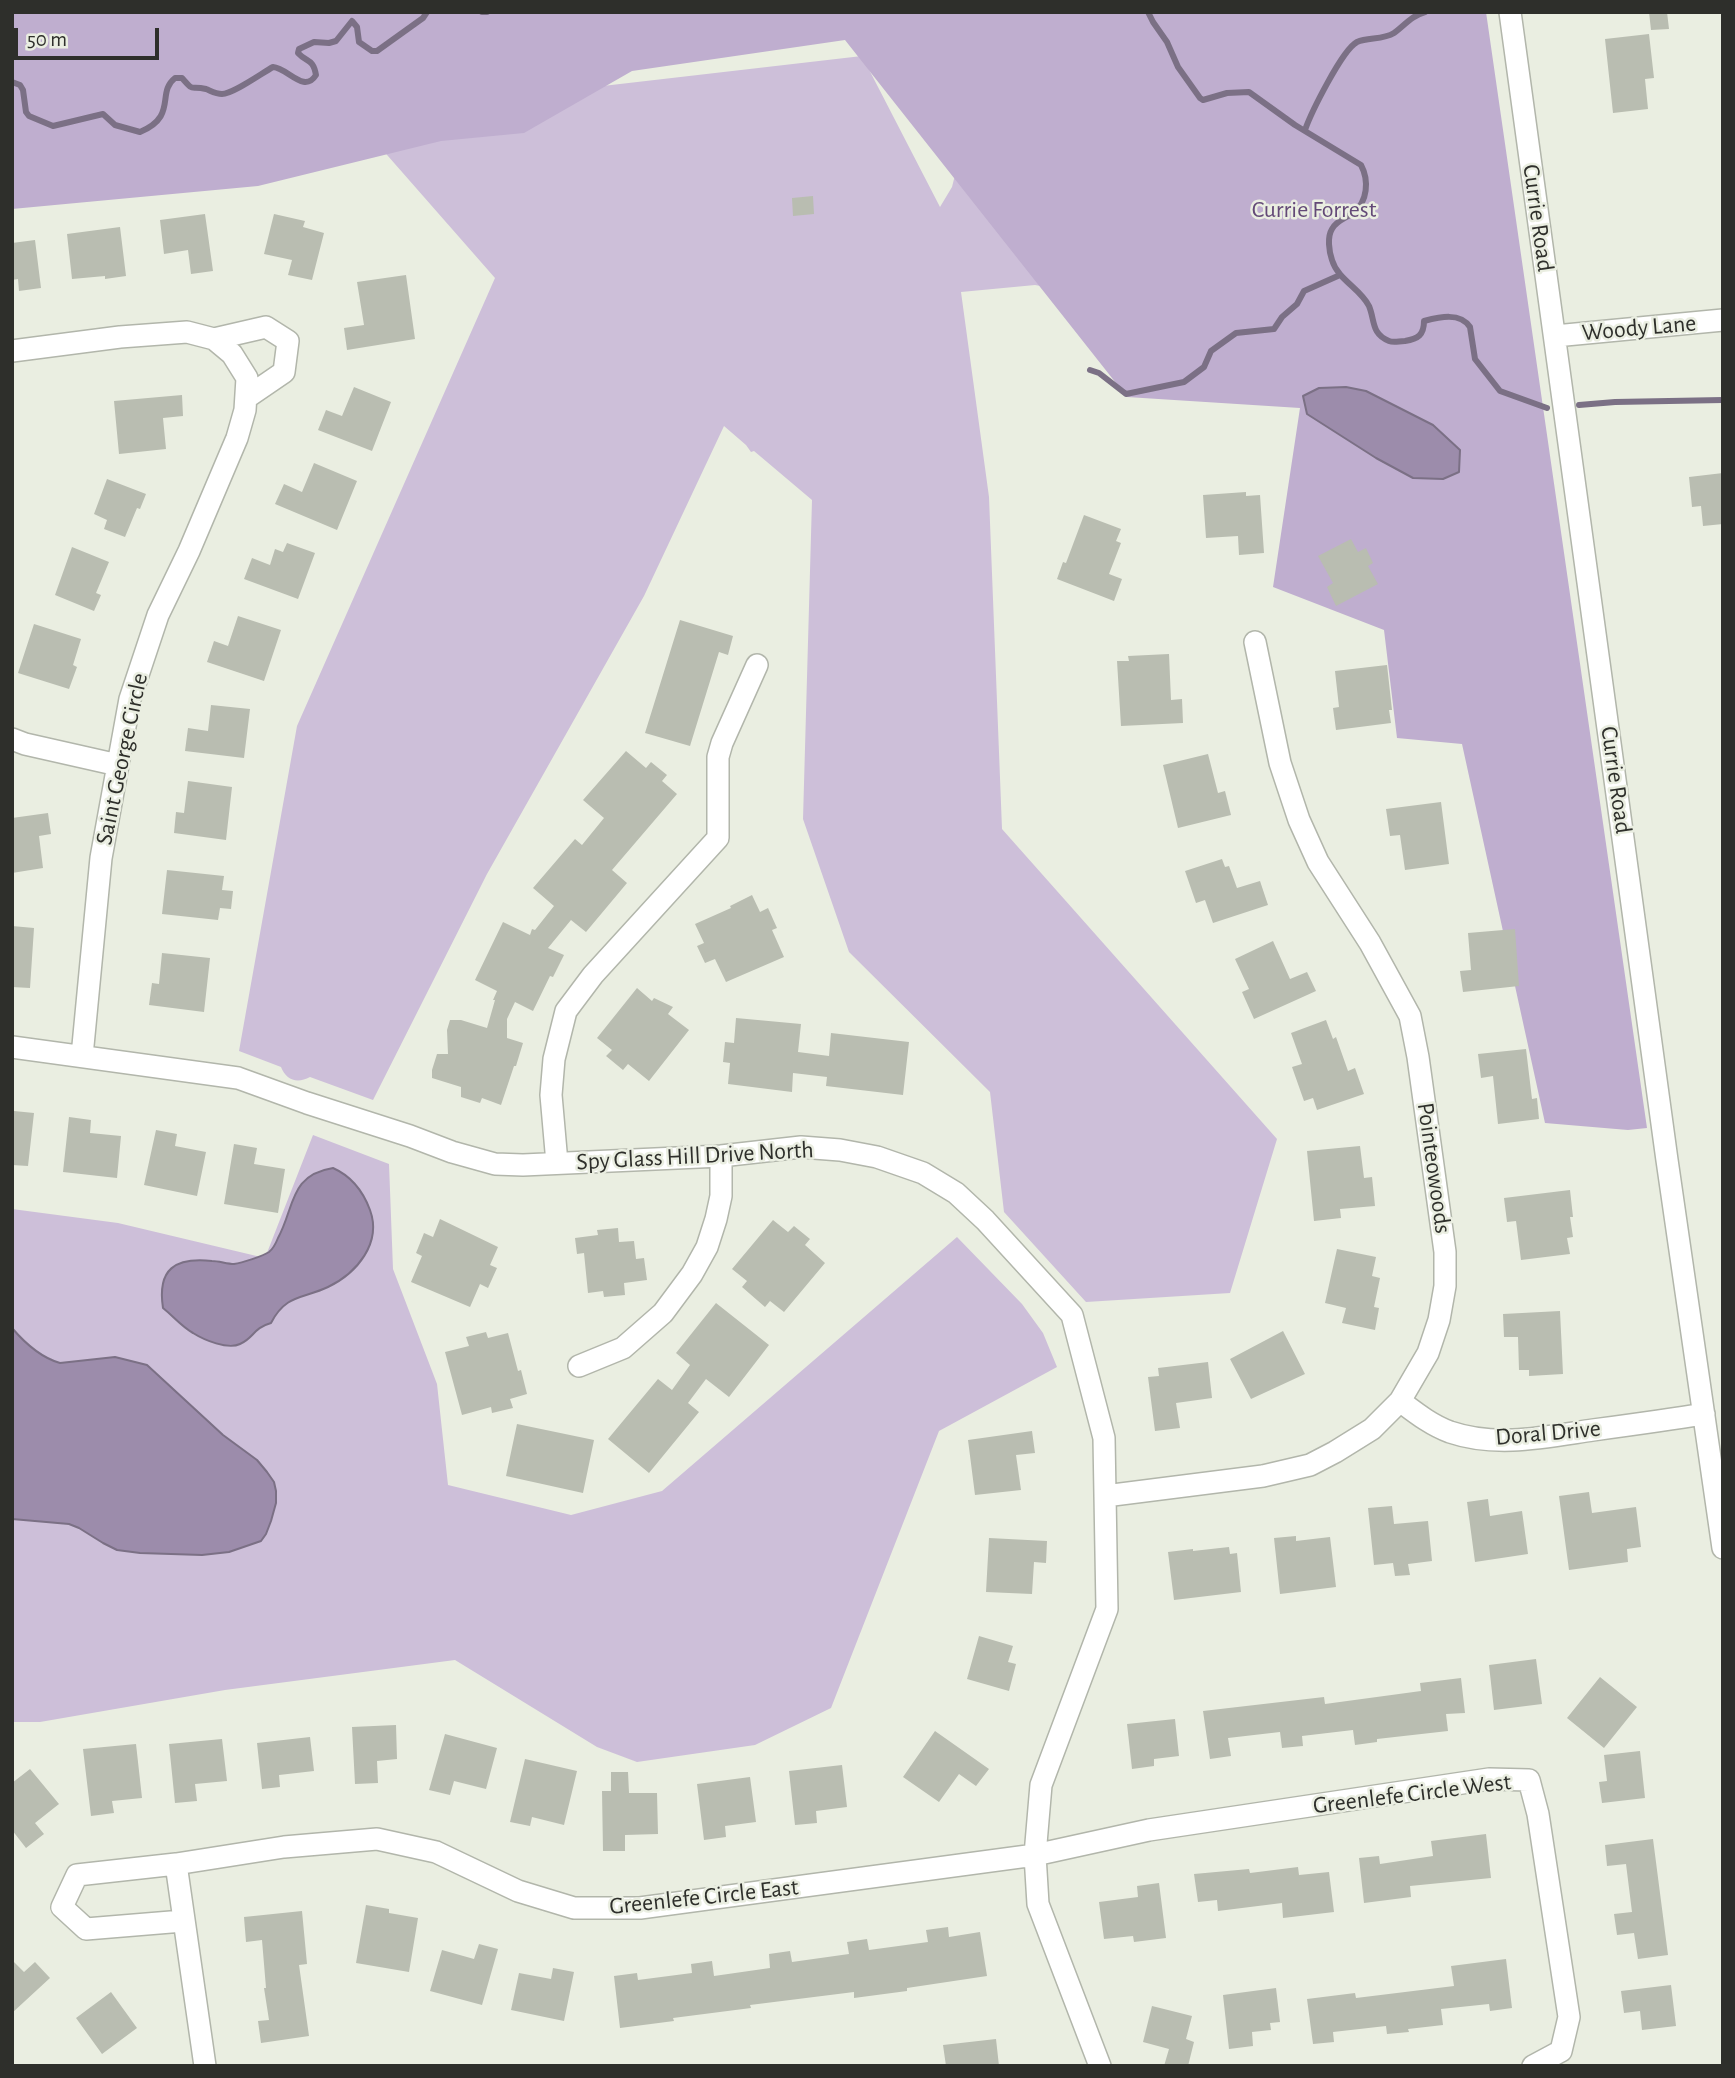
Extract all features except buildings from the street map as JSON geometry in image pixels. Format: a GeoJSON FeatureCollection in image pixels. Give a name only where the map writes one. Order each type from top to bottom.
{"type":"FeatureCollection","features":[{"type":"Feature","properties":{"kind":"street","name":"Currie Road"},"geometry":{"type":"LineString","coordinates":[[1510,12],[1723,1548]]}},
{"type":"Feature","properties":{"kind":"street","name":"Woody Lane"},"geometry":{"type":"LineString","coordinates":[[1555,336],[1723,320]]}},
{"type":"Feature","properties":{"kind":"street"},"geometry":{"type":"LineString","coordinates":[[12,351],[120,337],[187,332],[214,339],[266,327],[288,341],[284,372],[246,398]]}},
{"type":"Feature","properties":{"kind":"street","name":"Saint George Circle"},"geometry":{"type":"LineString","coordinates":[[82,1055],[101,858],[130,699],[158,615],[217,488],[245,410],[247,378],[232,354],[214,339]]}},
{"type":"Feature","properties":{"kind":"street","name":"Pointeowoods"},"geometry":{"type":"LineString","coordinates":[[1105,1496],[1263,1476],[1310,1465],[1335,1452],[1372,1429],[1400,1401],[1428,1353],[1439,1320],[1445,1286],[1445,1252],[1419,1057],[1410,1017],[1370,943],[1318,862],[1298,820],[1280,763],[1255,642]]}},
{"type":"Feature","properties":{"kind":"street"},"geometry":{"type":"LineString","coordinates":[[557,1163],[551,1095],[554,1059],[566,1011],[593,975],[719,838],[718,757],[757,665]]}},
{"type":"Feature","properties":{"kind":"street"},"geometry":{"type":"LineString","coordinates":[[12,739],[118,765]]}},
{"type":"Feature","properties":{"kind":"street","name":"Spy Glass Hill Drive North"},"geometry":{"type":"LineString","coordinates":[[12,1047],[238,1078],[452,1152],[495,1164],[721,1156],[801,1147],[840,1150],[877,1157],[923,1173],[956,1193],[985,1220],[1072,1315],[1104,1438],[1107,1609],[1041,1784],[1035,1855],[1038,1904],[1100,2066]]}},
{"type":"Feature","properties":{"kind":"street"},"geometry":{"type":"LineString","coordinates":[[579,1366],[623,1348],[663,1313],[692,1274],[707,1247],[716,1219],[721,1196],[721,1156]]}},
{"type":"Feature","properties":{"kind":"street","name":"Doral Drive"},"geometry":{"type":"LineString","coordinates":[[1400,1401],[1425,1420],[1451,1432],[1498,1440],[1537,1438],[1704,1414]]}},
{"type":"Feature","properties":{"kind":"street","name":"Greenlefe Circle West"},"geometry":{"type":"LineString","coordinates":[[1035,1855],[1162,1828],[1489,1779],[1529,1780],[1538,1814],[1569,2017],[1561,2050],[1534,2066]]}},
{"type":"Feature","properties":{"kind":"street","name":"Greenlefe Circle East"},"geometry":{"type":"LineString","coordinates":[[183,1921],[86,1929],[62,1907],[77,1875],[176,1864],[284,1847],[377,1839],[436,1852],[519,1891],[574,1908],[640,1908],[1035,1855]]}},
{"type":"Feature","properties":{"kind":"street"},"geometry":{"type":"LineString","coordinates":[[176,1864],[205,2066]]}},
{"type":"Feature","properties":{"kind":"shaded area"},"geometry":{"type":"Polygon","coordinates":[[[862,56],[940,207],[952,187],[955,175],[1046,287],[1035,285],[961,292],[989,497],[1002,829],[1277,1139],[1230,1293],[1086,1302],[1004,1212],[990,1092],[849,952],[803,819],[812,500],[754,451],[751,452],[724,426],[644,596],[487,874],[373,1100],[310,1077],[292,1079],[281,1067],[239,1051],[297,726],[495,278],[352,115],[862,56]]]}},
{"type":"Feature","properties":{"kind":"shaded area"},"geometry":{"type":"Polygon","coordinates":[[[1346,387],[1366,391],[1433,425],[1460,450],[1459,472],[1443,479],[1413,478],[1307,414],[1303,396],[1319,388],[1346,387]]]}},
{"type":"Feature","properties":{"kind":"shaded area"},"geometry":{"type":"Polygon","coordinates":[[[313,1135],[389,1164],[393,1269],[437,1384],[448,1485],[571,1515],[662,1491],[957,1237],[1022,1304],[1043,1333],[1057,1367],[939,1431],[831,1708],[755,1745],[637,1762],[597,1747],[455,1660],[225,1690],[40,1722],[12,1722],[12,1209],[118,1223],[265,1258],[313,1135]]]}},
{"type":"Feature","properties":{"kind":"shaded area"},"geometry":{"type":"Polygon","coordinates":[[[333,1168],[345,1175],[360,1190],[373,1222],[370,1245],[348,1274],[328,1287],[289,1302],[271,1323],[235,1346],[198,1336],[163,1308],[163,1284],[171,1268],[199,1260],[234,1264],[269,1252],[301,1185],[319,1172],[333,1168]]]}},
{"type":"Feature","properties":{"kind":"shaded area"},"geometry":{"type":"Polygon","coordinates":[[[12,1328],[34,1349],[60,1363],[115,1357],[147,1365],[223,1435],[257,1460],[274,1482],[276,1503],[261,1541],[229,1552],[202,1555],[140,1553],[117,1550],[69,1524],[12,1519],[12,1328]]]}},
{"type":"Feature","properties":{"kind":"green space","name":"Currie Forrest"},"geometry":{"type":"Polygon","coordinates":[[[12,12],[1486,12],[1647,1128],[1628,1130],[1545,1123],[1462,744],[1397,738],[1384,630],[1273,587],[1300,408],[1127,397],[845,40],[632,71],[524,133],[441,141],[258,186],[12,209],[12,12]]]}},
{"type":"Feature","properties":{"kind":"waterway"},"geometry":{"type":"LineString","coordinates":[[12,82],[20,85],[23,90],[29,116],[53,126],[103,114],[115,125],[140,132],[159,119],[167,91],[175,78],[182,78],[192,88],[222,94],[240,87],[273,67],[306,82],[316,75],[315,70],[311,63],[298,53],[299,49],[314,42],[336,41],[352,21],[357,27],[359,42],[372,51],[377,51],[423,18],[427,12]]}},
{"type":"Feature","properties":{"kind":"waterway"},"geometry":{"type":"LineString","coordinates":[[482,12],[487,12]]}},
{"type":"Feature","properties":{"kind":"waterway"},"geometry":{"type":"LineString","coordinates":[[1148,12],[1167,42],[1178,67],[1200,98],[1203,100],[1227,93],[1249,92],[1295,125],[1361,165],[1366,184],[1362,203],[1334,226],[1329,236],[1329,248],[1339,273],[1369,306],[1379,335],[1391,342],[1405,341],[1419,335],[1424,321],[1443,317],[1461,319],[1470,327],[1475,359],[1500,391],[1547,408]]}},
{"type":"Feature","properties":{"kind":"waterway"},"geometry":{"type":"LineString","coordinates":[[1305,130],[1328,83],[1351,47],[1361,40],[1390,35],[1412,18],[1425,12]]}},
{"type":"Feature","properties":{"kind":"waterway"},"geometry":{"type":"LineString","coordinates":[[1090,370],[1099,373],[1126,394],[1184,382],[1204,367],[1211,351],[1236,333],[1274,329],[1282,317],[1297,304],[1304,291],[1340,275]]}},
{"type":"Feature","properties":{"kind":"waterway"},"geometry":{"type":"LineString","coordinates":[[1579,405],[1723,400]]}}]}
